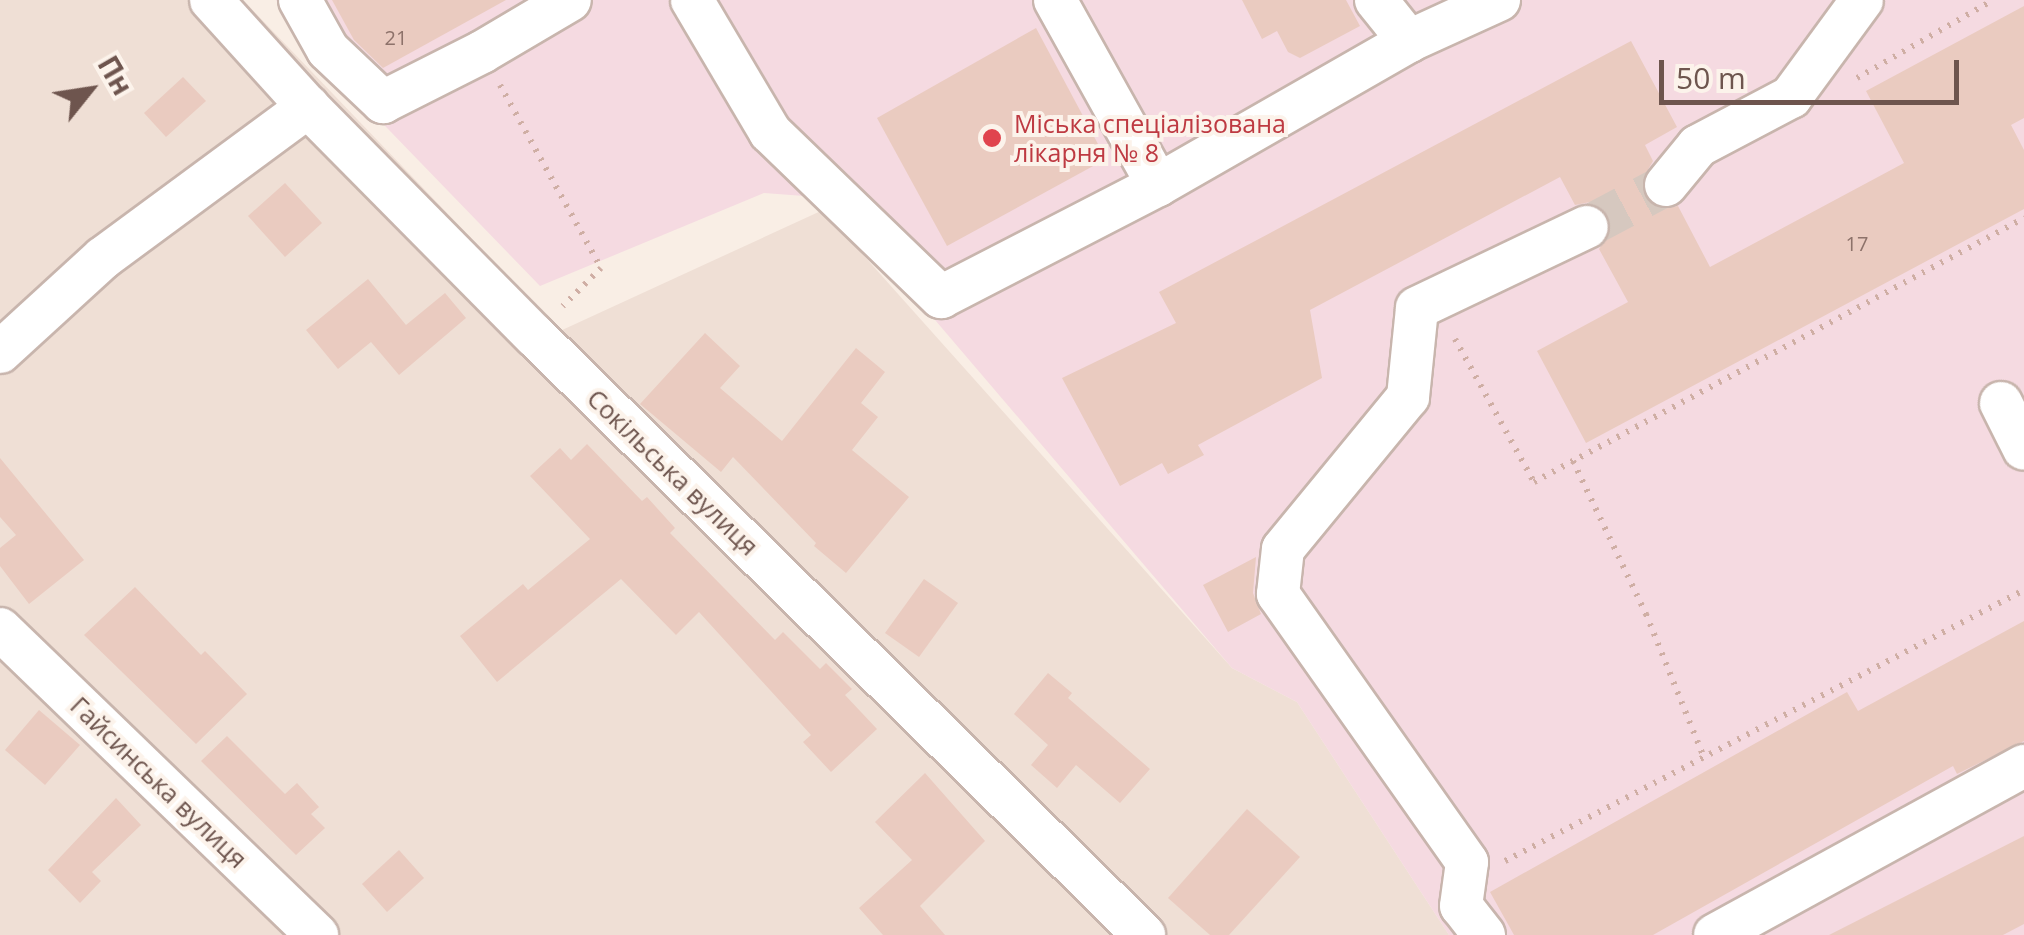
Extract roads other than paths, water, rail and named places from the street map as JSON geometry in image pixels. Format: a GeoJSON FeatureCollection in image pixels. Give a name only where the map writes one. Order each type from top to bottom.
{"type":"FeatureCollection","features":[{"type":"Feature","properties":{"kind":"street","name":"Сокільська вулиця"},"geometry":{"type":"LineString","coordinates":[[210,0],[308,107],[534,335],[1144,935]]}},
{"type":"Feature","properties":{"kind":"street"},"geometry":{"type":"LineString","coordinates":[[300,0],[328,50],[383,102],[482,52],[570,0]]}},
{"type":"Feature","properties":{"kind":"street"},"geometry":{"type":"LineString","coordinates":[[692,0],[770,132],[941,297],[1158,185],[1409,41],[1498,0]]}},
{"type":"Feature","properties":{"kind":"street"},"geometry":{"type":"LineString","coordinates":[[1055,0],[1158,185]]}},
{"type":"Feature","properties":{"kind":"street"},"geometry":{"type":"LineString","coordinates":[[1376,0],[1409,41]]}},
{"type":"Feature","properties":{"kind":"street"},"geometry":{"type":"LineString","coordinates":[[1666,185],[1698,146],[1791,97],[1862,0]]}},
{"type":"Feature","properties":{"kind":"street"},"geometry":{"type":"LineString","coordinates":[[0,352],[103,258],[308,107]]}},
{"type":"Feature","properties":{"kind":"street"},"geometry":{"type":"LineString","coordinates":[[1484,935],[1460,906],[1467,862],[1278,594],[1282,549],[1408,398],[1417,308],[1588,228]]}},
{"type":"Feature","properties":{"kind":"street"},"geometry":{"type":"LineString","coordinates":[[2000,403],[2024,449]]}},
{"type":"Feature","properties":{"kind":"street","name":"Гайсинська вулиця"},"geometry":{"type":"LineString","coordinates":[[0,629],[317,935]]}},
{"type":"Feature","properties":{"kind":"street"},"geometry":{"type":"LineString","coordinates":[[1715,935],[2024,766]]}},
{"type":"Feature","properties":{"kind":"tunnel"},"geometry":{"type":"LineString","coordinates":[[1587,227],[1666,185]]}},
{"type":"Feature","properties":{"kind":"place","name":"Міська спеціалізована лікарня № 8"},"geometry":{"type":"Point","coordinates":[992,138]}}]}
